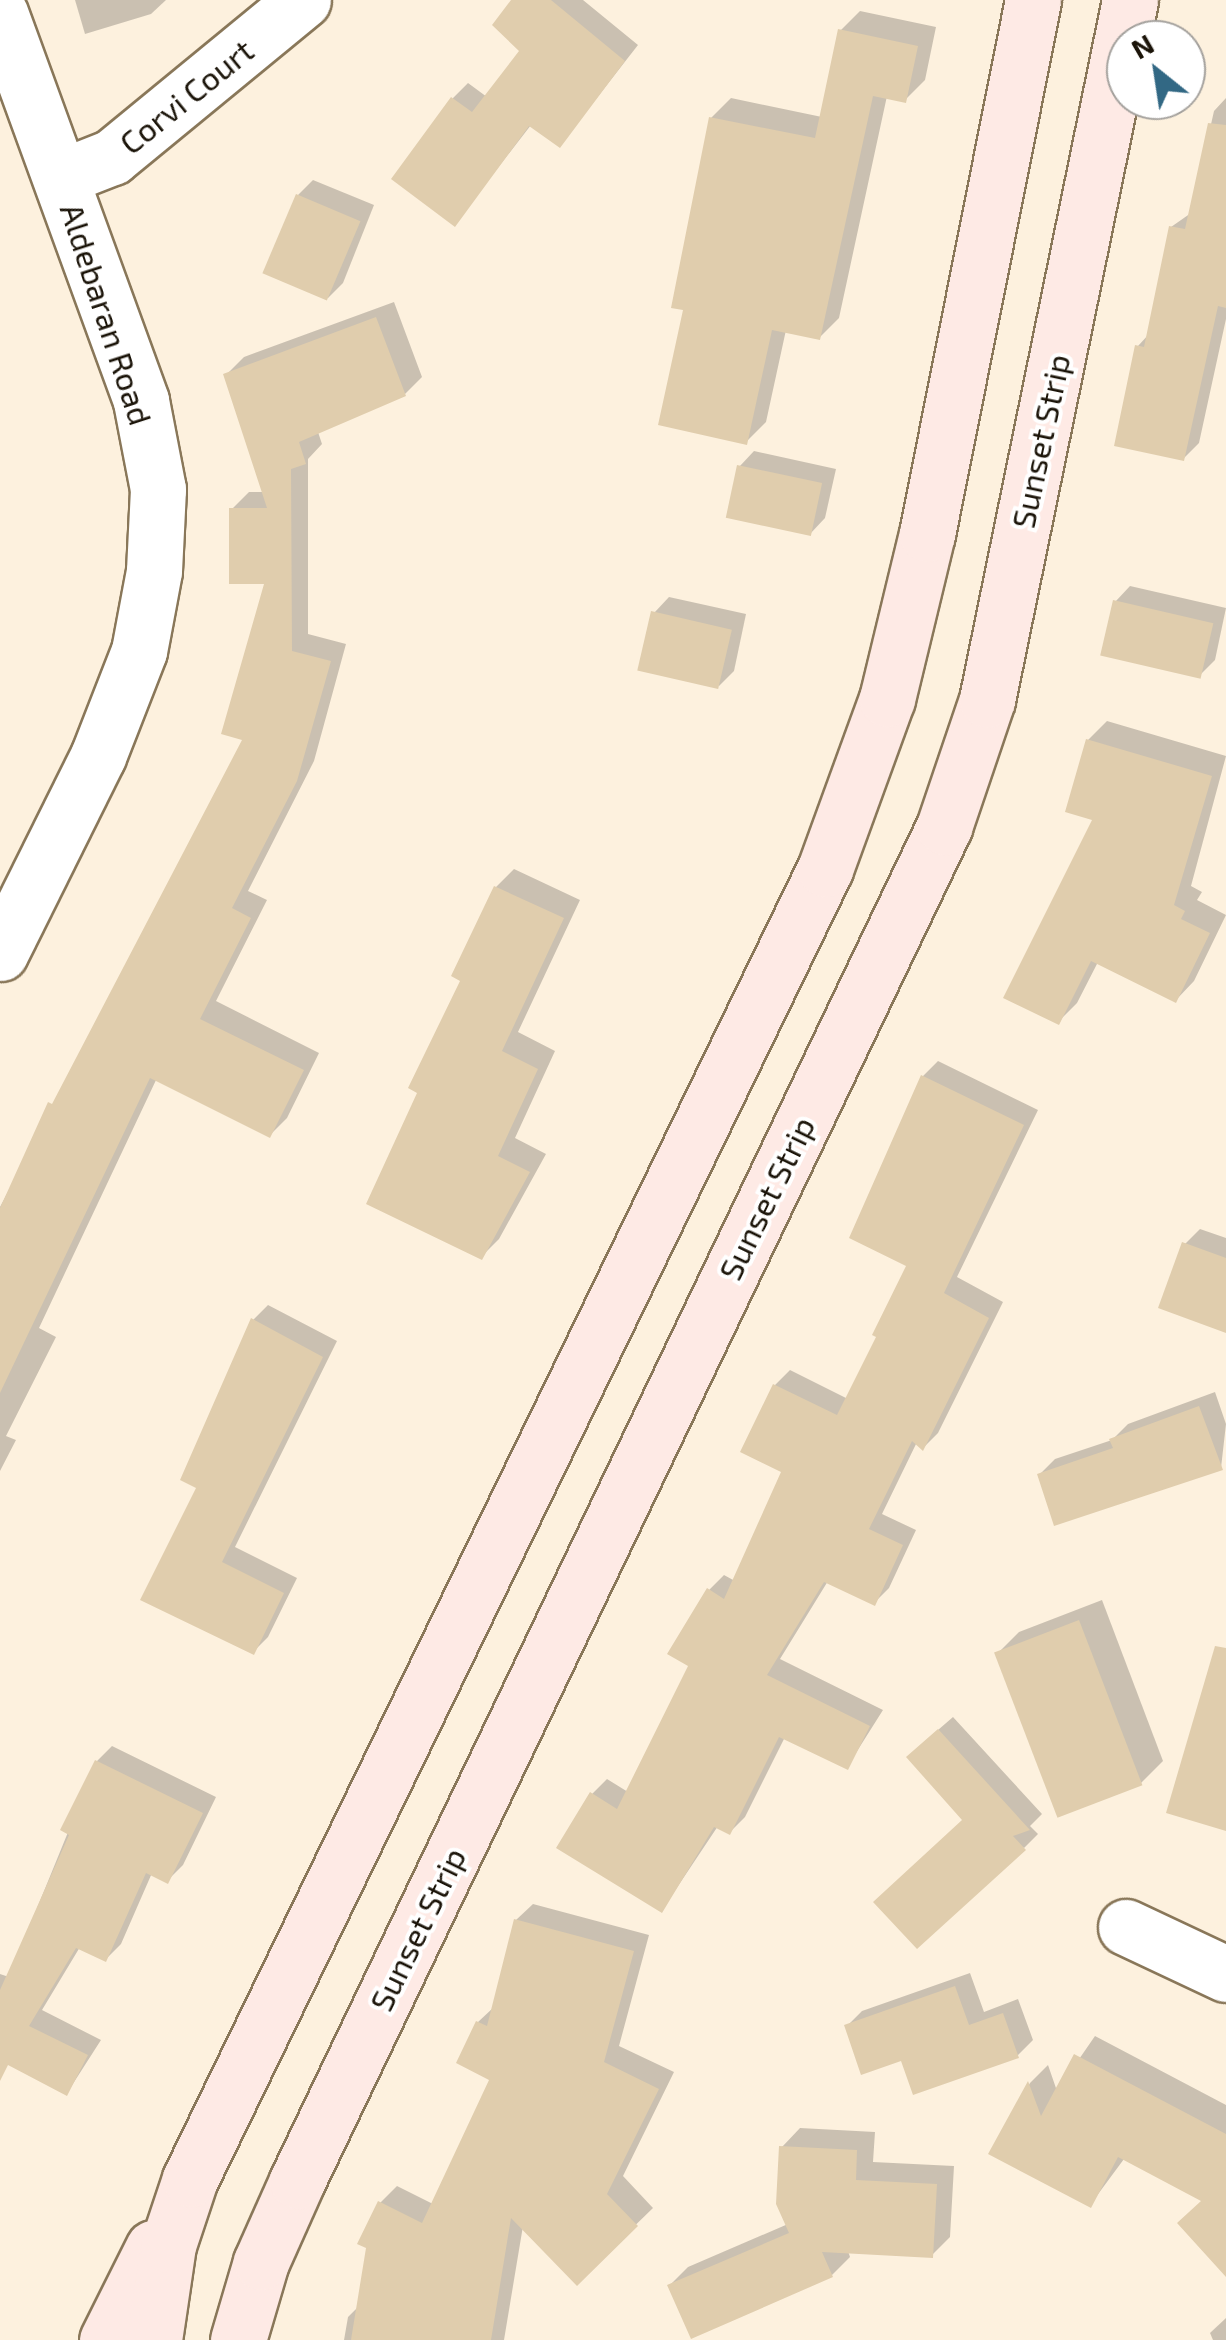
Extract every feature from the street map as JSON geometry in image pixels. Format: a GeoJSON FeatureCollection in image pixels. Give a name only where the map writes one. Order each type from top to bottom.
{"type":"FeatureCollection","features":[{"type":"Feature","properties":{"kind":"street","name":"Corvi Court"},"geometry":{"type":"LineString","coordinates":[[61,177],[112,158],[304,0]]}},
{"type":"Feature","properties":{"kind":"street"},"geometry":{"type":"LineString","coordinates":[[106,2340],[190,2180],[825,868],[887,699],[927,534],[1034,0]]}},
{"type":"Feature","properties":{"kind":"street","name":"Sunset Strip"},"geometry":{"type":"LineString","coordinates":[[238,2340],[261,2262],[297,2181],[944,827],[987,700],[1130,0]]}},
{"type":"Feature","properties":{"kind":"street","name":"Aldebaran Road"},"geometry":{"type":"LineString","coordinates":[[0,13],[141,401],[158,489],[154,570],[139,652],[98,756],[0,953]]}},
{"type":"Feature","properties":{"kind":"street"},"geometry":{"type":"LineString","coordinates":[[1126,1928],[1226,1974]]}},
{"type":"Feature","properties":{"kind":"street"},"geometry":{"type":"LineString","coordinates":[[154,2340],[168,2246],[190,2180]]}},
{"type":"Feature","properties":{"kind":"building"},"geometry":{"type":"Polygon","coordinates":[[[511,0],[551,0],[625,61],[560,148],[529,126],[455,227],[391,179],[451,97],[472,112],[519,51],[492,25],[511,0]]]}},
{"type":"Feature","properties":{"kind":"building"},"geometry":{"type":"Polygon","coordinates":[[[838,29],[918,46],[906,103],[873,96],[820,340],[772,330],[747,445],[658,425],[683,310],[671,308],[709,117],[815,138],[838,29]]]}},
{"type":"Feature","properties":{"kind":"building"},"geometry":{"type":"Polygon","coordinates":[[[1208,123],[1226,125],[1226,308],[1218,306],[1184,461],[1114,446],[1135,345],[1144,347],[1169,226],[1185,229],[1208,123]]]}},
{"type":"Feature","properties":{"kind":"building"},"geometry":{"type":"Polygon","coordinates":[[[296,194],[360,221],[327,301],[262,273],[296,194]]]}},
{"type":"Feature","properties":{"kind":"building"},"geometry":{"type":"Polygon","coordinates":[[[376,317],[406,396],[299,442],[306,464],[291,469],[292,651],[331,661],[297,781],[232,908],[251,918],[200,1019],[304,1070],[270,1138],[150,1078],[0,1393],[0,1208],[48,1102],[52,1104],[242,740],[221,734],[264,584],[229,584],[229,508],[267,508],[223,374],[376,317]]]}},
{"type":"Feature","properties":{"kind":"building"},"geometry":{"type":"Polygon","coordinates":[[[737,465],[822,483],[811,536],[726,518],[737,465]]]}},
{"type":"Feature","properties":{"kind":"building"},"geometry":{"type":"Polygon","coordinates":[[[1113,600],[1213,623],[1201,679],[1100,656],[1113,600]]]}},
{"type":"Feature","properties":{"kind":"building"},"geometry":{"type":"Polygon","coordinates":[[[651,611],[732,630],[718,689],[637,670],[651,611]]]}},
{"type":"Feature","properties":{"kind":"building"},"geometry":{"type":"Polygon","coordinates":[[[1086,739],[1212,776],[1174,905],[1185,911],[1181,919],[1210,933],[1176,1003],[1091,961],[1059,1025],[1003,998],[1092,820],[1065,812],[1086,739]]]}},
{"type":"Feature","properties":{"kind":"building"},"geometry":{"type":"Polygon","coordinates":[[[494,886],[564,918],[502,1051],[538,1069],[498,1156],[530,1172],[482,1260],[366,1204],[417,1093],[408,1088],[460,981],[451,976],[494,886]]]}},
{"type":"Feature","properties":{"kind":"building"},"geometry":{"type":"Polygon","coordinates":[[[921,1075],[1024,1125],[944,1293],[989,1318],[923,1451],[912,1441],[869,1529],[903,1545],[875,1606],[824,1582],[767,1675],[870,1726],[848,1770],[779,1737],[730,1835],[714,1827],[662,1913],[556,1848],[590,1792],[617,1809],[688,1666],[667,1654],[707,1588],[724,1599],[781,1472],[740,1452],[773,1384],[837,1415],[876,1337],[872,1335],[906,1266],[849,1238],[921,1075]]]}},
{"type":"Feature","properties":{"kind":"building"},"geometry":{"type":"Polygon","coordinates":[[[1182,1242],[1226,1258],[1226,1333],[1158,1308],[1182,1242]]]}},
{"type":"Feature","properties":{"kind":"building"},"geometry":{"type":"Polygon","coordinates":[[[251,1318],[323,1357],[222,1562],[284,1593],[254,1655],[140,1600],[196,1488],[180,1480],[251,1318]]]}},
{"type":"Feature","properties":{"kind":"building"},"geometry":{"type":"Polygon","coordinates":[[[1199,1406],[1223,1470],[1054,1526],[1037,1474],[1113,1448],[1109,1439],[1199,1406]]]}},
{"type":"Feature","properties":{"kind":"building"},"geometry":{"type":"Polygon","coordinates":[[[1079,1620],[1142,1785],[1057,1818],[994,1653],[1079,1620]]]}},
{"type":"Feature","properties":{"kind":"building"},"geometry":{"type":"Polygon","coordinates":[[[1215,1646],[1226,1648],[1226,1831],[1166,1813],[1215,1646]]]}},
{"type":"Feature","properties":{"kind":"building"},"geometry":{"type":"Polygon","coordinates":[[[938,1729],[1030,1830],[1013,1836],[1026,1850],[917,1949],[873,1902],[962,1820],[906,1757],[938,1729]]]}},
{"type":"Feature","properties":{"kind":"building"},"geometry":{"type":"Polygon","coordinates":[[[95,1760],[203,1813],[168,1884],[146,1873],[106,1962],[76,1948],[29,2026],[88,2055],[67,2096],[8,2065],[0,2081],[0,1990],[69,1835],[60,1830],[95,1760]]]}},
{"type":"Feature","properties":{"kind":"building"},"geometry":{"type":"Polygon","coordinates":[[[514,1919],[634,1951],[604,2062],[659,2089],[607,2194],[638,2226],[577,2286],[511,2218],[491,2340],[351,2340],[366,2248],[357,2244],[378,2201],[422,2223],[489,2080],[456,2063],[476,2021],[487,2026],[514,1919]]]}},
{"type":"Feature","properties":{"kind":"building"},"geometry":{"type":"Polygon","coordinates":[[[955,1986],[969,2025],[1003,2013],[1019,2058],[913,2095],[901,2061],[861,2075],[844,2025],[955,1986]]]}},
{"type":"Feature","properties":{"kind":"building"},"geometry":{"type":"Polygon","coordinates":[[[1074,2054],[1226,2134],[1226,2277],[1177,2223],[1201,2201],[1118,2157],[1091,2208],[988,2154],[1028,2081],[1041,2116],[1074,2054]]]}},
{"type":"Feature","properties":{"kind":"building"},"geometry":{"type":"Polygon","coordinates":[[[779,2146],[857,2150],[856,2180],[937,2184],[933,2258],[822,2252],[833,2277],[691,2339],[667,2285],[789,2233],[776,2204],[779,2146]]]}}]}
